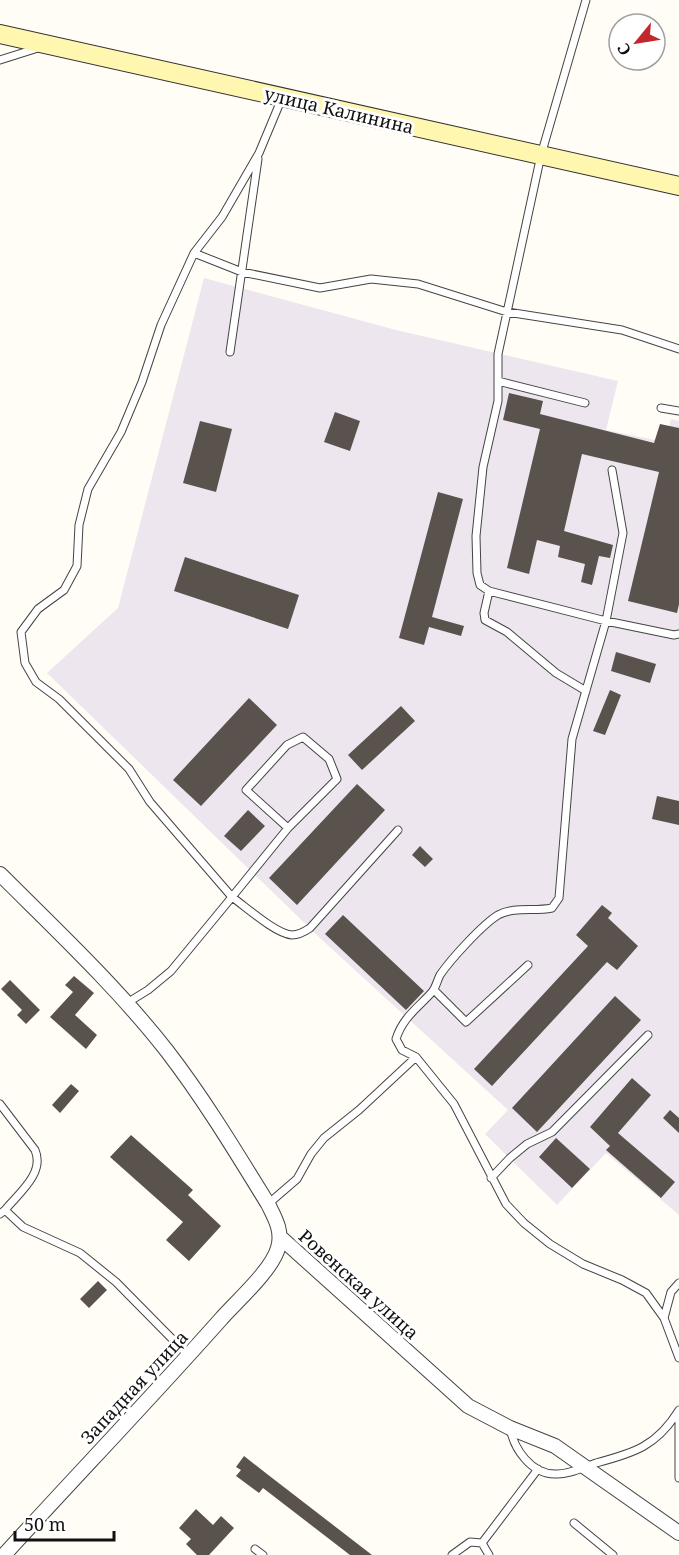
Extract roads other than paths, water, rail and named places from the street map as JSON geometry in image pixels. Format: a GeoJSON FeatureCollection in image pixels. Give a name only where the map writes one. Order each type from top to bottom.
{"type":"FeatureCollection","features":[{"type":"Feature","properties":{"kind":"main road","name":"улица Калинина"},"geometry":{"type":"LineString","coordinates":[[0,34],[679,186]]}},
{"type":"Feature","properties":{"kind":"street","name":"Ровенская улица"},"geometry":{"type":"LineString","coordinates":[[0,874],[127,1003],[166,1050],[196,1090],[268,1204],[276,1221],[280,1238],[468,1406],[510,1428],[555,1446],[679,1533]]}},
{"type":"Feature","properties":{"kind":"street","name":"Западная улица"},"geometry":{"type":"LineString","coordinates":[[4,1555],[189,1356],[269,1265],[279,1247],[280,1238]]}},
{"type":"Feature","properties":{"kind":"lane"},"geometry":{"type":"LineString","coordinates":[[586,0],[541,155],[498,354],[498,401],[483,467],[476,536],[477,573],[480,585],[489,591],[606,621],[674,635],[679,634]]}},
{"type":"Feature","properties":{"kind":"lane"},"geometry":{"type":"LineString","coordinates":[[0,60],[49,45]]}},
{"type":"Feature","properties":{"kind":"lane"},"geometry":{"type":"LineString","coordinates":[[282,98],[259,153],[222,217],[194,253],[161,325],[142,382],[121,432],[88,489],[79,525],[77,566],[64,590],[38,609],[21,632],[25,663],[36,682],[59,699],[129,769],[150,802],[232,897],[281,932],[291,935],[310,928],[398,830]]}},
{"type":"Feature","properties":{"kind":"lane"},"geometry":{"type":"LineString","coordinates":[[230,352],[259,153]]}},
{"type":"Feature","properties":{"kind":"lane"},"geometry":{"type":"LineString","coordinates":[[194,253],[242,272],[320,288],[371,279],[418,284],[507,312],[622,330],[679,349]]}},
{"type":"Feature","properties":{"kind":"lane"},"geometry":{"type":"LineString","coordinates":[[498,381],[585,403]]}},
{"type":"Feature","properties":{"kind":"lane"},"geometry":{"type":"LineString","coordinates":[[661,408],[679,411]]}},
{"type":"Feature","properties":{"kind":"lane"},"geometry":{"type":"LineString","coordinates":[[612,470],[623,533],[606,621],[572,739],[559,898],[556,904],[547,909],[511,910],[487,923],[450,963],[439,977],[434,990],[403,1021],[396,1039],[402,1050],[416,1057],[454,1104],[506,1204],[550,1244],[583,1264],[646,1293],[664,1318],[679,1358]]}},
{"type":"Feature","properties":{"kind":"lane"},"geometry":{"type":"LineString","coordinates":[[489,591],[484,613],[485,620],[507,632],[556,673],[586,691]]}},
{"type":"Feature","properties":{"kind":"lane"},"geometry":{"type":"LineString","coordinates":[[127,1003],[148,990],[171,971],[288,828],[337,779],[329,759],[303,737],[287,745],[246,790],[288,828]]}},
{"type":"Feature","properties":{"kind":"lane"},"geometry":{"type":"LineString","coordinates":[[434,990],[466,1022],[528,965]]}},
{"type":"Feature","properties":{"kind":"lane"},"geometry":{"type":"LineString","coordinates":[[491,1178],[527,1144],[552,1132],[648,1035]]}},
{"type":"Feature","properties":{"kind":"lane"},"geometry":{"type":"LineString","coordinates":[[268,1204],[297,1179],[311,1154],[324,1138],[359,1110],[416,1057]]}},
{"type":"Feature","properties":{"kind":"lane"},"geometry":{"type":"LineString","coordinates":[[0,1104],[35,1150],[38,1158],[35,1174],[3,1212],[23,1227],[80,1252],[116,1282],[189,1356]]}},
{"type":"Feature","properties":{"kind":"lane"},"geometry":{"type":"LineString","coordinates":[[664,1318],[671,1292],[679,1283]]}},
{"type":"Feature","properties":{"kind":"lane"},"geometry":{"type":"LineString","coordinates":[[510,1428],[517,1449],[538,1469],[554,1475],[631,1453],[652,1442],[679,1411]]}},
{"type":"Feature","properties":{"kind":"lane"},"geometry":{"type":"LineString","coordinates":[[679,1411],[679,1478]]}},
{"type":"Feature","properties":{"kind":"lane"},"geometry":{"type":"LineString","coordinates":[[482,1543],[538,1469]]}},
{"type":"Feature","properties":{"kind":"lane"},"geometry":{"type":"LineString","coordinates":[[574,1523],[613,1555]]}},
{"type":"Feature","properties":{"kind":"lane"},"geometry":{"type":"LineString","coordinates":[[452,1555],[470,1542],[482,1543]]}},
{"type":"Feature","properties":{"kind":"lane"},"geometry":{"type":"LineString","coordinates":[[482,1543],[489,1555]]}},
{"type":"Feature","properties":{"kind":"lane"},"geometry":{"type":"LineString","coordinates":[[255,1549],[263,1555]]}}]}
